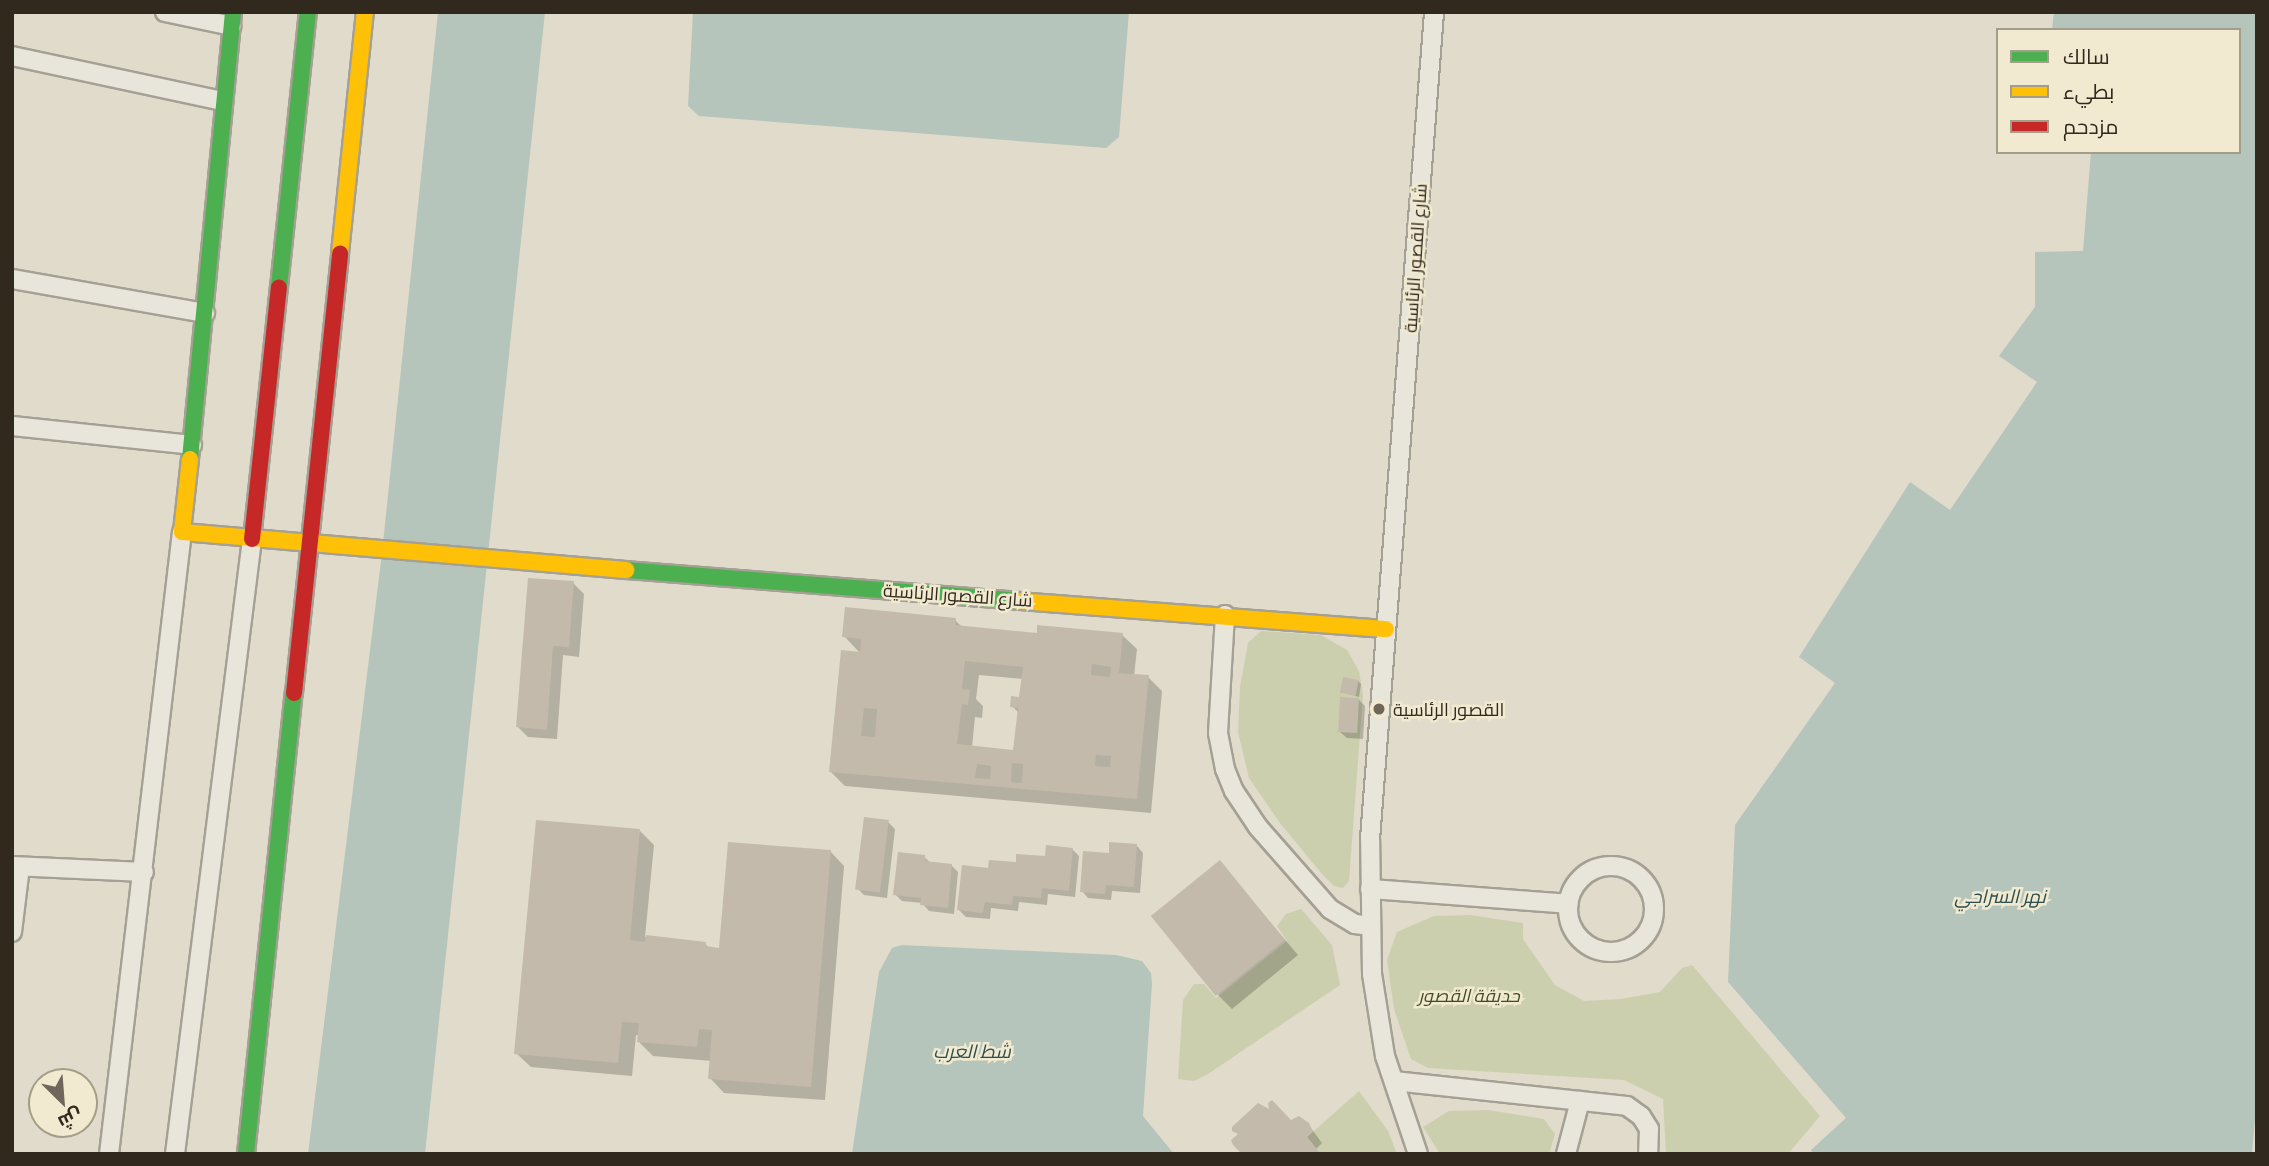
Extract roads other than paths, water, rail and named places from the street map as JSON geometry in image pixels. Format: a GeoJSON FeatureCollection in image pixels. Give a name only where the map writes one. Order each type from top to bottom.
{"type":"FeatureCollection","features":[{"type":"Feature","properties":{"kind":"main road"},"geometry":{"type":"LineString","coordinates":[[252,539],[308,12]]}},
{"type":"Feature","properties":{"kind":"main road"},"geometry":{"type":"LineString","coordinates":[[246,1154],[365,12]]}},
{"type":"Feature","properties":{"kind":"main road"},"geometry":{"type":"LineString","coordinates":[[182,532],[232,19]]}},
{"type":"Feature","properties":{"kind":"main road","name":"شارع القصور الرئاسية"},"geometry":{"type":"LineString","coordinates":[[182,532],[529,563],[1386,629]]}},
{"type":"Feature","properties":{"kind":"street"},"geometry":{"type":"LineString","coordinates":[[165,12],[232,19]]}},
{"type":"Feature","properties":{"kind":"street","name":"شارع القصور الرئاسية"},"geometry":{"type":"LineString","coordinates":[[1418,1154],[1385,1056],[1372,974],[1370,839],[1434,12]]}},
{"type":"Feature","properties":{"kind":"street"},"geometry":{"type":"LineString","coordinates":[[12,56],[222,101]]}},
{"type":"Feature","properties":{"kind":"street"},"geometry":{"type":"LineString","coordinates":[[12,279],[205,313]]}},
{"type":"Feature","properties":{"kind":"street"},"geometry":{"type":"LineString","coordinates":[[12,426],[192,445]]}},
{"type":"Feature","properties":{"kind":"street"},"geometry":{"type":"LineString","coordinates":[[109,1154],[145,872],[182,532]]}},
{"type":"Feature","properties":{"kind":"street"},"geometry":{"type":"LineString","coordinates":[[175,1154],[252,539]]}},
{"type":"Feature","properties":{"kind":"street"},"geometry":{"type":"LineString","coordinates":[[1225,615],[1218,733],[1225,769],[1234,790],[1258,827],[1330,909],[1355,924],[1371,926]]}},
{"type":"Feature","properties":{"kind":"street"},"geometry":{"type":"LineString","coordinates":[[1606,865],[1634,872],[1645,881],[1655,908],[1646,935],[1629,947],[1609,952],[1583,942],[1574,931],[1568,904],[1580,878],[1606,865]]}},
{"type":"Feature","properties":{"kind":"street"},"geometry":{"type":"LineString","coordinates":[[12,932],[16,867],[145,872]]}},
{"type":"Feature","properties":{"kind":"street"},"geometry":{"type":"LineString","coordinates":[[1370,888],[1568,904]]}},
{"type":"Feature","properties":{"kind":"street"},"geometry":{"type":"LineString","coordinates":[[1394,1081],[1627,1106],[1641,1116],[1649,1129],[1647,1154]]}},
{"type":"Feature","properties":{"kind":"street"},"geometry":{"type":"LineString","coordinates":[[1566,1154],[1580,1101]]}},
{"type":"Feature","properties":{"kind":"water"},"geometry":{"type":"Polygon","coordinates":[[[438,12],[545,12],[425,1154],[308,1154],[382,553],[438,12]]]}},
{"type":"Feature","properties":{"kind":"water"},"geometry":{"type":"Polygon","coordinates":[[[693,12],[1129,12],[1119,137],[1106,148],[699,116],[688,106],[693,12]]]}},
{"type":"Feature","properties":{"kind":"water","name":"نهر السراجي"},"geometry":{"type":"Polygon","coordinates":[[[2054,12],[2257,12],[2257,1097],[2252,1154],[1814,1154],[1811,1150],[1846,1118],[1728,982],[1735,825],[1835,683],[1799,657],[1910,482],[1950,510],[2037,382],[1999,356],[2035,307],[2035,252],[2083,251],[2091,154],[2241,154],[2241,28],[2052,28],[2054,12]]]}},
{"type":"Feature","properties":{"kind":"water","name":"شط العرب"},"geometry":{"type":"Polygon","coordinates":[[[902,945],[1116,955],[1142,961],[1151,973],[1152,984],[1143,1116],[1174,1154],[852,1154],[879,972],[892,948],[902,945]]]}},
{"type":"Feature","properties":{"kind":"place","name":"القصور الرئاسية"},"geometry":{"type":"Point","coordinates":[1379,709]}},
{"type":"Feature","properties":{"kind":"park label","name":"حديقة القصور"},"geometry":{"type":"Point","coordinates":[1469,995]}}]}
